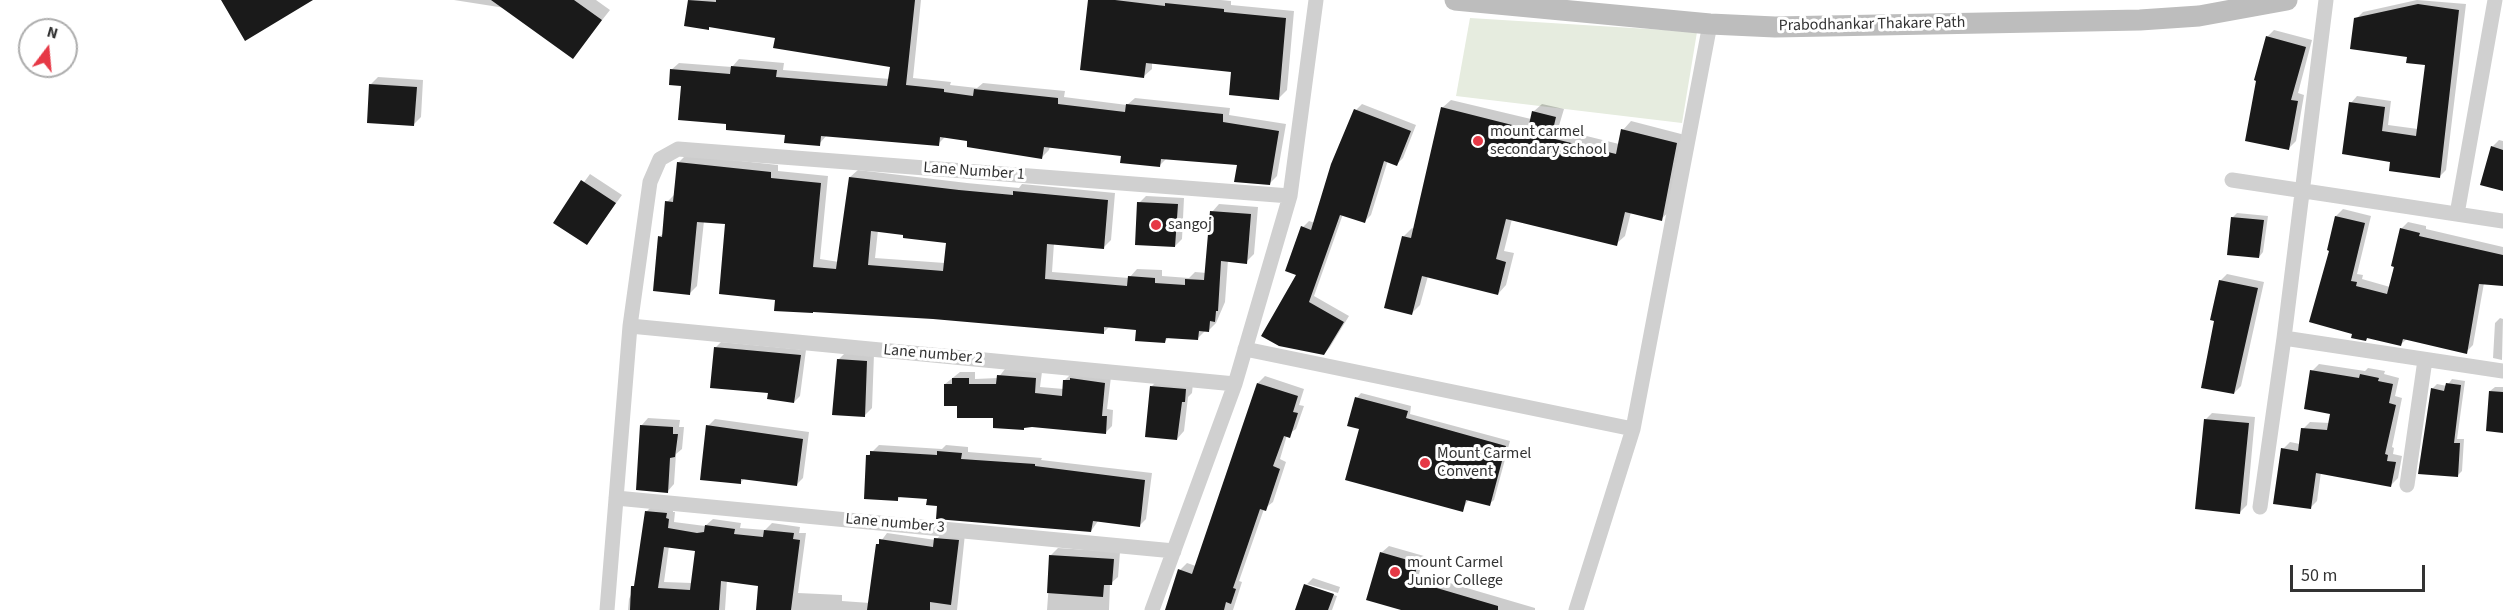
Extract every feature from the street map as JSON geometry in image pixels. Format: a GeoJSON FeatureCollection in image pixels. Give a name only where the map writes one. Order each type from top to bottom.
{"type":"FeatureCollection","features":[{"type":"Feature","properties":{"kind":"main road","name":"Prabodhankar Thakare Path"},"geometry":{"type":"LineString","coordinates":[[1455,0],[1710,24],[1775,27],[2140,20],[2199,16],[2287,0]]}},
{"type":"Feature","properties":{"kind":"street"},"geometry":{"type":"LineString","coordinates":[[1152,610],[1235,384],[1290,196],[1316,0]]}},
{"type":"Feature","properties":{"kind":"street"},"geometry":{"type":"LineString","coordinates":[[2260,507],[2284,338],[2326,0]]}},
{"type":"Feature","properties":{"kind":"street"},"geometry":{"type":"LineString","coordinates":[[2457,214],[2495,0]]}},
{"type":"Feature","properties":{"kind":"street"},"geometry":{"type":"LineString","coordinates":[[1576,610],[1633,429],[1710,24]]}},
{"type":"Feature","properties":{"kind":"street","name":"Lane Number 1"},"geometry":{"type":"LineString","coordinates":[[630,326],[650,182],[660,159],[678,149],[1290,196]]}},
{"type":"Feature","properties":{"kind":"street"},"geometry":{"type":"LineString","coordinates":[[2232,180],[2503,221]]}},
{"type":"Feature","properties":{"kind":"street"},"geometry":{"type":"LineString","coordinates":[[607,610],[630,326]]}},
{"type":"Feature","properties":{"kind":"street","name":"Lane number 2"},"geometry":{"type":"LineString","coordinates":[[630,326],[1235,384]]}},
{"type":"Feature","properties":{"kind":"street"},"geometry":{"type":"LineString","coordinates":[[2284,338],[2503,372]]}},
{"type":"Feature","properties":{"kind":"street"},"geometry":{"type":"LineString","coordinates":[[1245,349],[1633,429]]}},
{"type":"Feature","properties":{"kind":"street"},"geometry":{"type":"LineString","coordinates":[[2408,485],[2425,360]]}},
{"type":"Feature","properties":{"kind":"street","name":"Lane number 3"},"geometry":{"type":"LineString","coordinates":[[616,498],[1174,550]]}},
{"type":"Feature","properties":{"kind":"shaded area"},"geometry":{"type":"Polygon","coordinates":[[[1470,18],[1697,32],[1682,123],[1456,96],[1470,18]]]}},
{"type":"Feature","properties":{"kind":"building"},"geometry":{"type":"Polygon","coordinates":[[[221,0],[313,0],[245,41],[221,0]]]}},
{"type":"Feature","properties":{"kind":"building"},"geometry":{"type":"Polygon","coordinates":[[[491,0],[574,0],[602,20],[573,59],[491,0]]]}},
{"type":"Feature","properties":{"kind":"building"},"geometry":{"type":"Polygon","coordinates":[[[688,0],[716,2],[716,0],[915,0],[906,85],[944,89],[944,92],[973,96],[974,89],[1058,98],[1058,104],[1125,112],[1126,104],[1223,114],[1223,122],[1279,131],[1270,185],[1234,182],[1237,165],[1161,159],[1160,167],[1120,163],[1121,156],[1044,147],[1042,159],[967,147],[967,141],[940,137],[939,146],[821,136],[820,146],[784,143],[785,135],[726,130],[726,124],[678,120],[681,86],[669,85],[670,69],[730,74],[731,66],[777,70],[776,77],[887,86],[890,67],[773,48],[775,38],[709,27],[709,30],[684,26],[688,0]]]}},
{"type":"Feature","properties":{"kind":"building"},"geometry":{"type":"Polygon","coordinates":[[[1088,0],[1115,0],[1165,6],[1165,3],[1286,18],[1279,100],[1229,95],[1231,72],[1146,63],[1144,78],[1080,70],[1088,0]]]}},
{"type":"Feature","properties":{"kind":"building"},"geometry":{"type":"Polygon","coordinates":[[[2418,4],[2459,10],[2440,178],[2389,171],[2390,162],[2342,154],[2349,102],[2385,107],[2382,131],[2416,136],[2425,65],[2406,63],[2407,57],[2350,49],[2354,18],[2418,4]]]}},
{"type":"Feature","properties":{"kind":"building"},"geometry":{"type":"Polygon","coordinates":[[[2266,36],[2306,47],[2291,100],[2298,101],[2289,150],[2245,141],[2256,81],[2254,80],[2266,36]]]}},
{"type":"Feature","properties":{"kind":"building"},"geometry":{"type":"Polygon","coordinates":[[[369,84],[417,87],[414,126],[367,123],[369,84]]]}},
{"type":"Feature","properties":{"kind":"building"},"geometry":{"type":"Polygon","coordinates":[[[1441,107],[1528,129],[1532,111],[1556,117],[1551,138],[1616,154],[1621,129],[1677,143],[1662,221],[1625,212],[1617,246],[1506,219],[1496,259],[1506,262],[1498,295],[1422,276],[1412,315],[1384,308],[1402,236],[1411,238],[1441,107]]]}},
{"type":"Feature","properties":{"kind":"building"},"geometry":{"type":"Polygon","coordinates":[[[1354,109],[1411,131],[1397,166],[1384,161],[1365,223],[1340,215],[1309,302],[1344,322],[1324,355],[1279,346],[1261,336],[1296,275],[1285,271],[1301,226],[1311,230],[1331,164],[1354,109]]]}},
{"type":"Feature","properties":{"kind":"building"},"geometry":{"type":"Polygon","coordinates":[[[2491,146],[2503,150],[2503,191],[2480,185],[2491,146]]]}},
{"type":"Feature","properties":{"kind":"building"},"geometry":{"type":"Polygon","coordinates":[[[677,162],[771,172],[771,178],[821,183],[813,267],[836,269],[849,177],[1013,195],[1013,191],[1108,200],[1104,249],[1047,244],[1045,279],[1127,286],[1128,276],[1155,278],[1155,283],[1185,285],[1185,279],[1204,280],[1210,211],[1251,214],[1247,264],[1221,261],[1218,311],[1216,311],[1215,322],[1210,321],[1209,332],[1199,331],[1198,340],[1166,338],[1165,343],[1135,341],[1136,330],[1104,327],[1104,334],[933,319],[774,311],[775,300],[719,294],[725,224],[697,222],[690,295],[653,291],[658,236],[662,237],[665,201],[673,202],[677,162]],[[871,231],[868,265],[943,271],[946,243],[903,238],[903,235],[871,231]]]}},
{"type":"Feature","properties":{"kind":"building"},"geometry":{"type":"Polygon","coordinates":[[[581,180],[616,203],[587,245],[553,223],[581,180]]]}},
{"type":"Feature","properties":{"kind":"building","name":"sangoj"},"geometry":{"type":"Polygon","coordinates":[[[1137,202],[1178,204],[1175,247],[1135,245],[1137,202]]]}},
{"type":"Feature","properties":{"kind":"building"},"geometry":{"type":"Polygon","coordinates":[[[2335,216],[2365,223],[2351,281],[2357,282],[2356,286],[2387,294],[2400,228],[2420,233],[2419,236],[2503,255],[2503,286],[2479,284],[2467,354],[2403,339],[2401,346],[2367,338],[2366,341],[2351,338],[2352,334],[2309,322],[2329,251],[2327,250],[2335,216]]]}},
{"type":"Feature","properties":{"kind":"building"},"geometry":{"type":"Polygon","coordinates":[[[2231,217],[2264,220],[2259,258],[2227,255],[2231,217]]]}},
{"type":"Feature","properties":{"kind":"building"},"geometry":{"type":"Polygon","coordinates":[[[2219,280],[2258,288],[2234,394],[2201,388],[2214,321],[2210,320],[2219,280]]]}},
{"type":"Feature","properties":{"kind":"building"},"geometry":{"type":"Polygon","coordinates":[[[714,347],[801,355],[794,403],[767,399],[768,393],[710,388],[714,347]]]}},
{"type":"Feature","properties":{"kind":"building"},"geometry":{"type":"Polygon","coordinates":[[[837,359],[867,361],[865,417],[832,415],[837,359]]]}},
{"type":"Feature","properties":{"kind":"building"},"geometry":{"type":"Polygon","coordinates":[[[2310,370],[2359,378],[2360,374],[2393,384],[2389,403],[2396,405],[2385,454],[2388,455],[2387,461],[2396,462],[2391,487],[2316,473],[2311,509],[2273,504],[2281,448],[2298,451],[2301,428],[2327,430],[2330,414],[2304,409],[2310,370]]]}},
{"type":"Feature","properties":{"kind":"building"},"geometry":{"type":"Polygon","coordinates":[[[997,375],[1036,378],[1035,393],[1062,396],[1063,380],[1070,380],[1070,378],[1105,383],[1102,416],[1107,416],[1106,434],[1032,427],[1024,428],[1024,430],[993,428],[993,418],[957,418],[957,406],[944,406],[944,384],[952,384],[952,378],[969,378],[969,384],[996,384],[997,375]]]}},
{"type":"Feature","properties":{"kind":"building"},"geometry":{"type":"Polygon","coordinates":[[[1257,383],[1298,396],[1293,412],[1298,413],[1290,438],[1284,436],[1273,466],[1280,469],[1266,511],[1260,509],[1233,588],[1236,589],[1231,604],[1226,602],[1224,610],[1165,610],[1178,569],[1192,574],[1257,383]]]}},
{"type":"Feature","properties":{"kind":"building"},"geometry":{"type":"Polygon","coordinates":[[[2446,383],[2461,385],[2454,443],[2460,443],[2458,477],[2418,474],[2431,388],[2444,391],[2446,383]]]}},
{"type":"Feature","properties":{"kind":"building"},"geometry":{"type":"Polygon","coordinates":[[[1150,386],[1186,389],[1177,440],[1145,437],[1150,386]]]}},
{"type":"Feature","properties":{"kind":"building"},"geometry":{"type":"Polygon","coordinates":[[[2489,391],[2503,392],[2503,433],[2486,431],[2489,391]]]}},
{"type":"Feature","properties":{"kind":"building","name":"Mount Carmel Convent"},"geometry":{"type":"Polygon","coordinates":[[[1355,397],[1408,411],[1406,418],[1506,446],[1490,506],[1466,500],[1463,512],[1345,480],[1359,429],[1347,426],[1355,397]]]}},
{"type":"Feature","properties":{"kind":"building"},"geometry":{"type":"Polygon","coordinates":[[[2204,419],[2249,423],[2240,514],[2195,509],[2204,419]]]}},
{"type":"Feature","properties":{"kind":"building"},"geometry":{"type":"Polygon","coordinates":[[[640,425],[673,427],[673,434],[678,434],[675,457],[670,458],[668,493],[636,490],[640,425]]]}},
{"type":"Feature","properties":{"kind":"building"},"geometry":{"type":"Polygon","coordinates":[[[706,425],[803,439],[797,486],[741,479],[741,484],[700,480],[706,425]]]}},
{"type":"Feature","properties":{"kind":"building"},"geometry":{"type":"Polygon","coordinates":[[[870,451],[937,455],[937,451],[962,453],[961,459],[1035,464],[1035,466],[1145,480],[1140,527],[1093,521],[1091,532],[936,519],[937,506],[926,505],[927,499],[898,497],[898,501],[864,499],[866,455],[870,455],[870,451]]]}},
{"type":"Feature","properties":{"kind":"building"},"geometry":{"type":"Polygon","coordinates":[[[645,511],[667,513],[668,528],[697,533],[704,532],[705,525],[735,529],[734,534],[763,537],[764,530],[794,533],[793,539],[800,540],[791,610],[756,610],[758,586],[721,581],[719,610],[630,610],[631,586],[634,586],[645,511]],[[664,547],[658,588],[690,590],[695,551],[664,547]]]}},
{"type":"Feature","properties":{"kind":"building"},"geometry":{"type":"Polygon","coordinates":[[[934,538],[959,540],[951,605],[930,602],[930,610],[867,610],[876,544],[879,544],[879,539],[933,547],[934,538]]]}},
{"type":"Feature","properties":{"kind":"building","name":"mount Carmel Junior College"},"geometry":{"type":"Polygon","coordinates":[[[1380,552],[1418,563],[1413,581],[1498,606],[1498,610],[1401,610],[1366,600],[1380,552]]]}},
{"type":"Feature","properties":{"kind":"building"},"geometry":{"type":"Polygon","coordinates":[[[1049,555],[1114,559],[1112,585],[1104,585],[1103,597],[1047,593],[1049,555]]]}},
{"type":"Feature","properties":{"kind":"building"},"geometry":{"type":"Polygon","coordinates":[[[1304,584],[1334,594],[1328,610],[1295,610],[1304,584]]]}},
{"type":"Feature","properties":{"kind":"place","name":"mount carmel secondary school"},"geometry":{"type":"Point","coordinates":[1478,141]}},
{"type":"Feature","properties":{"kind":"place","name":"sangoj"},"geometry":{"type":"Point","coordinates":[1156,225]}},
{"type":"Feature","properties":{"kind":"place","name":"Mount Carmel Convent"},"geometry":{"type":"Point","coordinates":[1425,463]}},
{"type":"Feature","properties":{"kind":"place","name":"mount Carmel Junior College"},"geometry":{"type":"Point","coordinates":[1395,572]}}]}
